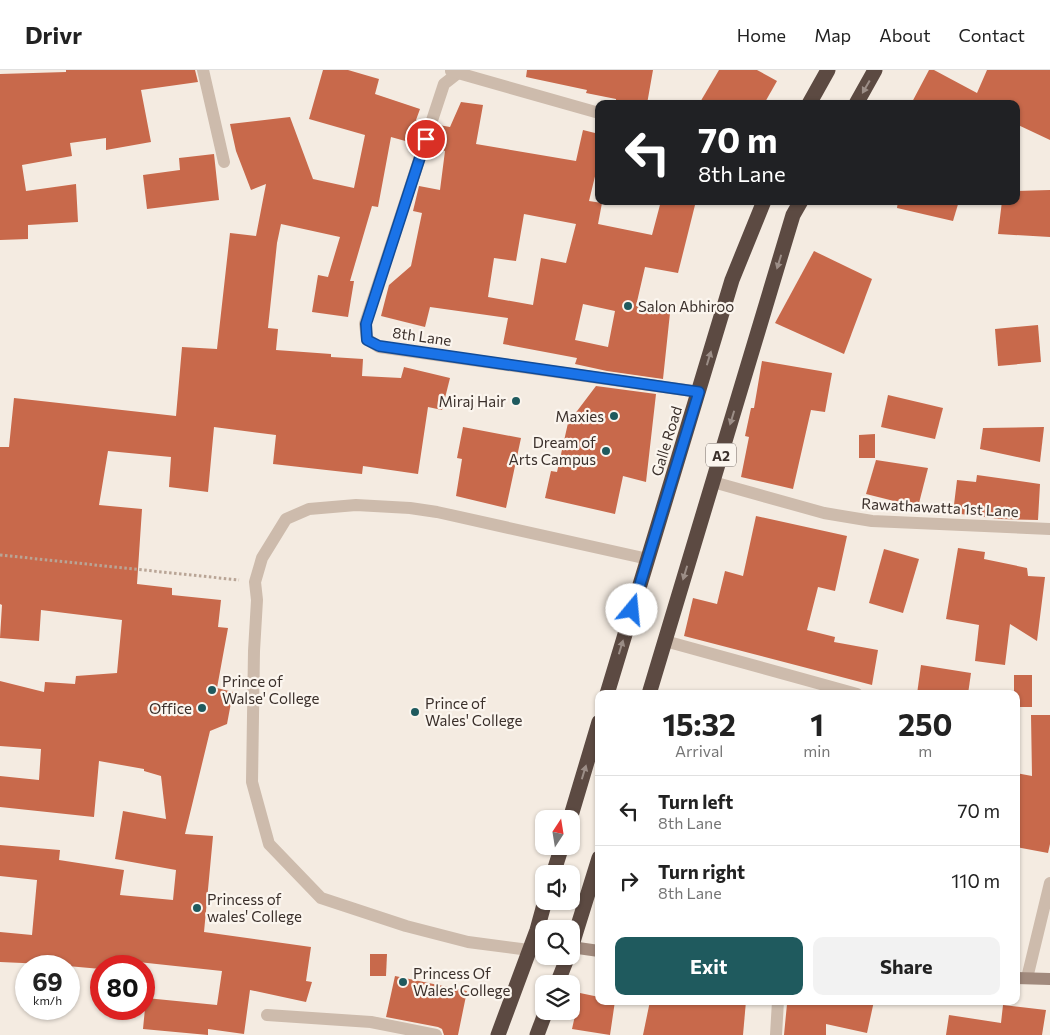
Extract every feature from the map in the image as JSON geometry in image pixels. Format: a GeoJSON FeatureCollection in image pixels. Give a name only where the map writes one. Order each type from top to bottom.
{"type":"FeatureCollection","features":[{"type":"Feature","properties":{"kind":"highway"},"geometry":{"type":"LineString","coordinates":[[811,100],[828,70]]}},
{"type":"Feature","properties":{"kind":"highway"},"geometry":{"type":"LineString","coordinates":[[858,100],[875,70]]}},
{"type":"Feature","properties":{"kind":"highway","name":"Galle Road"},"geometry":{"type":"LineString","coordinates":[[608,690],[732,280],[762,205]]}},
{"type":"Feature","properties":{"kind":"highway","name":"A2"},"geometry":{"type":"LineString","coordinates":[[649,690],[793,215],[799,205]]}},
{"type":"Feature","properties":{"kind":"highway"},"geometry":{"type":"LineString","coordinates":[[573,810],[595,735]]}},
{"type":"Feature","properties":{"kind":"highway"},"geometry":{"type":"LineString","coordinates":[[579,920],[595,871]]}},
{"type":"Feature","properties":{"kind":"highway"},"geometry":{"type":"LineString","coordinates":[[498,1035],[535,951]]}},
{"type":"Feature","properties":{"kind":"highway"},"geometry":{"type":"LineString","coordinates":[[537,1035],[543,1020]]}},
{"type":"Feature","properties":{"kind":"street"},"geometry":{"type":"LineString","coordinates":[[203,70],[224,162]]}},
{"type":"Feature","properties":{"kind":"street"},"geometry":{"type":"LineString","coordinates":[[455,71],[595,112]]}},
{"type":"Feature","properties":{"kind":"street","name":"8th Lane"},"geometry":{"type":"LineString","coordinates":[[455,71],[444,84],[366,324],[367,340],[379,346],[699,392]]}},
{"type":"Feature","properties":{"kind":"street","name":"Rawathawatta 1st Lane"},"geometry":{"type":"LineString","coordinates":[[713,482],[824,513],[872,521],[1050,529]]}},
{"type":"Feature","properties":{"kind":"street"},"geometry":{"type":"LineString","coordinates":[[535,949],[468,942],[406,926],[321,898],[270,844],[252,782],[254,651],[257,600],[254,582],[262,558],[286,519],[309,509],[356,505],[410,508],[436,512],[648,559]]}},
{"type":"Feature","properties":{"kind":"street"},"geometry":{"type":"LineString","coordinates":[[665,641],[843,690]]}},
{"type":"Feature","properties":{"kind":"street"},"geometry":{"type":"LineString","coordinates":[[1050,883],[1022,978],[1050,979]]}},
{"type":"Feature","properties":{"kind":"street"},"geometry":{"type":"LineString","coordinates":[[580,948],[595,950]]}},
{"type":"Feature","properties":{"kind":"street"},"geometry":{"type":"LineString","coordinates":[[776,1035],[778,1005]]}},
{"type":"Feature","properties":{"kind":"street"},"geometry":{"type":"LineString","coordinates":[[267,1015],[371,1022],[436,1035]]}},
{"type":"Feature","properties":{"kind":"path"},"geometry":{"type":"LineString","coordinates":[[0,556],[254,582]]}},
{"type":"Feature","properties":{"kind":"building"},"geometry":{"type":"Polygon","coordinates":[[[66,70],[195,70],[198,82],[141,90],[151,142],[106,150],[106,138],[70,143],[72,156],[22,165],[26,191],[76,184],[78,222],[28,225],[28,239],[0,240],[0,74],[66,72],[66,70]]]}},
{"type":"Feature","properties":{"kind":"building"},"geometry":{"type":"Polygon","coordinates":[[[323,70],[348,70],[379,79],[375,94],[420,109],[416,120],[423,122],[416,144],[391,137],[378,207],[372,206],[350,281],[354,281],[348,317],[312,312],[318,275],[328,277],[340,237],[281,224],[277,243],[268,328],[278,329],[276,350],[331,354],[331,357],[363,359],[362,376],[401,378],[404,367],[450,378],[442,410],[428,407],[418,474],[363,466],[362,474],[273,464],[276,435],[214,427],[208,492],[169,487],[171,457],[108,451],[99,505],[142,509],[137,584],[172,588],[172,595],[221,600],[218,627],[228,628],[217,688],[233,692],[227,724],[210,731],[185,834],[213,836],[204,932],[311,947],[306,981],[312,982],[306,1002],[250,990],[244,1034],[208,1029],[208,1035],[143,1029],[144,1020],[155,1020],[155,999],[217,1005],[222,971],[155,964],[155,955],[90,955],[90,968],[80,967],[80,955],[15,955],[15,963],[0,962],[0,932],[32,935],[37,880],[0,876],[0,845],[60,850],[59,860],[124,870],[120,895],[173,900],[176,870],[115,859],[123,811],[166,819],[161,776],[144,771],[144,769],[99,761],[94,817],[0,807],[0,776],[39,780],[41,749],[0,746],[0,681],[44,692],[45,682],[75,684],[76,676],[117,673],[122,620],[41,610],[39,641],[0,638],[2,605],[0,604],[0,447],[9,447],[14,398],[176,416],[182,347],[217,349],[230,233],[256,236],[266,184],[251,190],[236,151],[230,124],[290,117],[313,179],[354,188],[365,135],[309,119],[323,70]]]}},
{"type":"Feature","properties":{"kind":"building"},"geometry":{"type":"Polygon","coordinates":[[[527,70],[653,70],[648,100],[616,100],[586,93],[587,90],[526,77],[527,70]]]}},
{"type":"Feature","properties":{"kind":"building"},"geometry":{"type":"Polygon","coordinates":[[[719,70],[757,70],[777,81],[766,100],[701,100],[719,70]]]}},
{"type":"Feature","properties":{"kind":"building"},"geometry":{"type":"Polygon","coordinates":[[[929,70],[934,70],[977,93],[987,70],[1050,70],[1050,140],[1020,126],[1020,100],[913,100],[929,70]]]}},
{"type":"Feature","properties":{"kind":"building"},"geometry":{"type":"Polygon","coordinates":[[[461,102],[483,105],[476,144],[576,161],[583,130],[595,133],[595,176],[589,201],[595,202],[595,205],[602,205],[598,224],[652,235],[660,205],[695,205],[678,273],[645,267],[636,306],[670,313],[663,379],[607,371],[575,364],[577,358],[503,344],[508,318],[430,307],[425,327],[381,316],[389,285],[411,266],[422,213],[413,211],[419,186],[440,190],[445,151],[432,148],[439,125],[450,127],[461,102]],[[524,214],[516,261],[494,258],[488,297],[533,305],[541,258],[566,263],[576,224],[524,214]],[[583,304],[575,340],[608,347],[615,311],[583,304]]]}},
{"type":"Feature","properties":{"kind":"building"},"geometry":{"type":"Polygon","coordinates":[[[214,154],[219,200],[147,209],[143,175],[180,170],[179,158],[214,154]]]}},
{"type":"Feature","properties":{"kind":"building"},"geometry":{"type":"Polygon","coordinates":[[[1050,190],[1050,237],[998,234],[1002,205],[1020,205],[1020,191],[1050,190]]]}},
{"type":"Feature","properties":{"kind":"building"},"geometry":{"type":"Polygon","coordinates":[[[897,205],[958,205],[953,221],[897,208],[897,205]]]}},
{"type":"Feature","properties":{"kind":"building"},"geometry":{"type":"Polygon","coordinates":[[[814,251],[872,279],[844,354],[775,323],[814,251]]]}},
{"type":"Feature","properties":{"kind":"building"},"geometry":{"type":"Polygon","coordinates":[[[1038,325],[1041,362],[998,366],[995,329],[1038,325]]]}},
{"type":"Feature","properties":{"kind":"building"},"geometry":{"type":"Polygon","coordinates":[[[762,361],[832,373],[825,412],[811,410],[793,489],[741,477],[749,437],[745,436],[751,408],[754,408],[762,361]]]}},
{"type":"Feature","properties":{"kind":"building"},"geometry":{"type":"Polygon","coordinates":[[[596,386],[656,394],[646,482],[623,476],[615,514],[545,498],[551,471],[557,472],[568,423],[596,386]]]}},
{"type":"Feature","properties":{"kind":"building"},"geometry":{"type":"Polygon","coordinates":[[[888,395],[943,408],[935,439],[881,427],[888,395]]]}},
{"type":"Feature","properties":{"kind":"building"},"geometry":{"type":"Polygon","coordinates":[[[463,427],[521,438],[506,508],[456,496],[462,459],[457,458],[463,427]]]}},
{"type":"Feature","properties":{"kind":"building"},"geometry":{"type":"Polygon","coordinates":[[[1044,427],[1040,462],[980,449],[983,428],[1044,427]]]}},
{"type":"Feature","properties":{"kind":"building"},"geometry":{"type":"Polygon","coordinates":[[[875,434],[875,458],[859,458],[859,435],[875,434]]]}},
{"type":"Feature","properties":{"kind":"building"},"geometry":{"type":"Polygon","coordinates":[[[876,460],[928,468],[918,507],[866,494],[876,460]]]}},
{"type":"Feature","properties":{"kind":"building"},"geometry":{"type":"Polygon","coordinates":[[[977,475],[1040,484],[1038,520],[1000,519],[953,513],[957,480],[976,482],[977,475]]]}},
{"type":"Feature","properties":{"kind":"building"},"geometry":{"type":"Polygon","coordinates":[[[756,516],[847,536],[835,591],[818,587],[807,630],[835,637],[834,642],[878,650],[872,685],[684,636],[693,598],[717,604],[725,571],[743,576],[756,516]]]}},
{"type":"Feature","properties":{"kind":"building"},"geometry":{"type":"Polygon","coordinates":[[[958,548],[985,552],[984,559],[1027,568],[1028,576],[1045,577],[1037,641],[1010,624],[1005,665],[975,661],[979,625],[946,619],[958,548]]]}},
{"type":"Feature","properties":{"kind":"building"},"geometry":{"type":"Polygon","coordinates":[[[884,549],[919,559],[903,613],[869,603],[884,549]]]}},
{"type":"Feature","properties":{"kind":"building"},"geometry":{"type":"Polygon","coordinates":[[[921,665],[971,673],[969,690],[918,690],[921,665]]]}},
{"type":"Feature","properties":{"kind":"building"},"geometry":{"type":"Polygon","coordinates":[[[1014,675],[1032,675],[1032,707],[1020,707],[1020,690],[1014,690],[1014,675]]]}},
{"type":"Feature","properties":{"kind":"building"},"geometry":{"type":"Polygon","coordinates":[[[1031,715],[1050,715],[1050,844],[1048,853],[1020,848],[1020,774],[1032,776],[1031,715]]]}},
{"type":"Feature","properties":{"kind":"building"},"geometry":{"type":"Polygon","coordinates":[[[370,954],[387,954],[386,976],[370,976],[370,954]]]}},
{"type":"Feature","properties":{"kind":"building"},"geometry":{"type":"Polygon","coordinates":[[[395,976],[467,991],[458,1035],[444,1035],[442,1029],[438,1027],[386,1017],[395,976]]]}},
{"type":"Feature","properties":{"kind":"building"},"geometry":{"type":"Polygon","coordinates":[[[580,993],[595,996],[595,1005],[614,1005],[610,1035],[572,1029],[574,1020],[580,1020],[580,993]]]}},
{"type":"Feature","properties":{"kind":"building"},"geometry":{"type":"Polygon","coordinates":[[[649,1005],[746,1005],[743,1035],[643,1035],[649,1005]]]}},
{"type":"Feature","properties":{"kind":"building"},"geometry":{"type":"Polygon","coordinates":[[[787,1005],[873,1005],[867,1033],[826,1024],[826,1035],[784,1035],[787,1005]]]}},
{"type":"Feature","properties":{"kind":"building"},"geometry":{"type":"Polygon","coordinates":[[[1003,1005],[1046,1010],[1042,1035],[946,1035],[949,1015],[1001,1023],[1003,1005]]]}},
{"type":"Feature","properties":{"kind":"place","name":"Salon Abhiroo"},"geometry":{"type":"Point","coordinates":[628,306]}},
{"type":"Feature","properties":{"kind":"place","name":"Miraj Hair"},"geometry":{"type":"Point","coordinates":[516,401]}},
{"type":"Feature","properties":{"kind":"place","name":"Maxies"},"geometry":{"type":"Point","coordinates":[614,416]}},
{"type":"Feature","properties":{"kind":"place","name":"Dream of Arts Campus"},"geometry":{"type":"Point","coordinates":[606,451]}},
{"type":"Feature","properties":{"kind":"place","name":"Prince of Walse' College"},"geometry":{"type":"Point","coordinates":[212,690]}},
{"type":"Feature","properties":{"kind":"place","name":"Office"},"geometry":{"type":"Point","coordinates":[202,708]}},
{"type":"Feature","properties":{"kind":"place","name":"Prince of Wales' College"},"geometry":{"type":"Point","coordinates":[415,712]}},
{"type":"Feature","properties":{"kind":"place","name":"Princess of wales' College"},"geometry":{"type":"Point","coordinates":[197,908]}},
{"type":"Feature","properties":{"kind":"place","name":"Princess Of Wales' College"},"geometry":{"type":"Point","coordinates":[403,982]}},
{"type":"Feature","properties":{"kind":"route"},"geometry":{"type":"LineString","coordinates":[[426,139],[366,324],[367,340],[379,346],[699,392],[632,610]]}}]}
